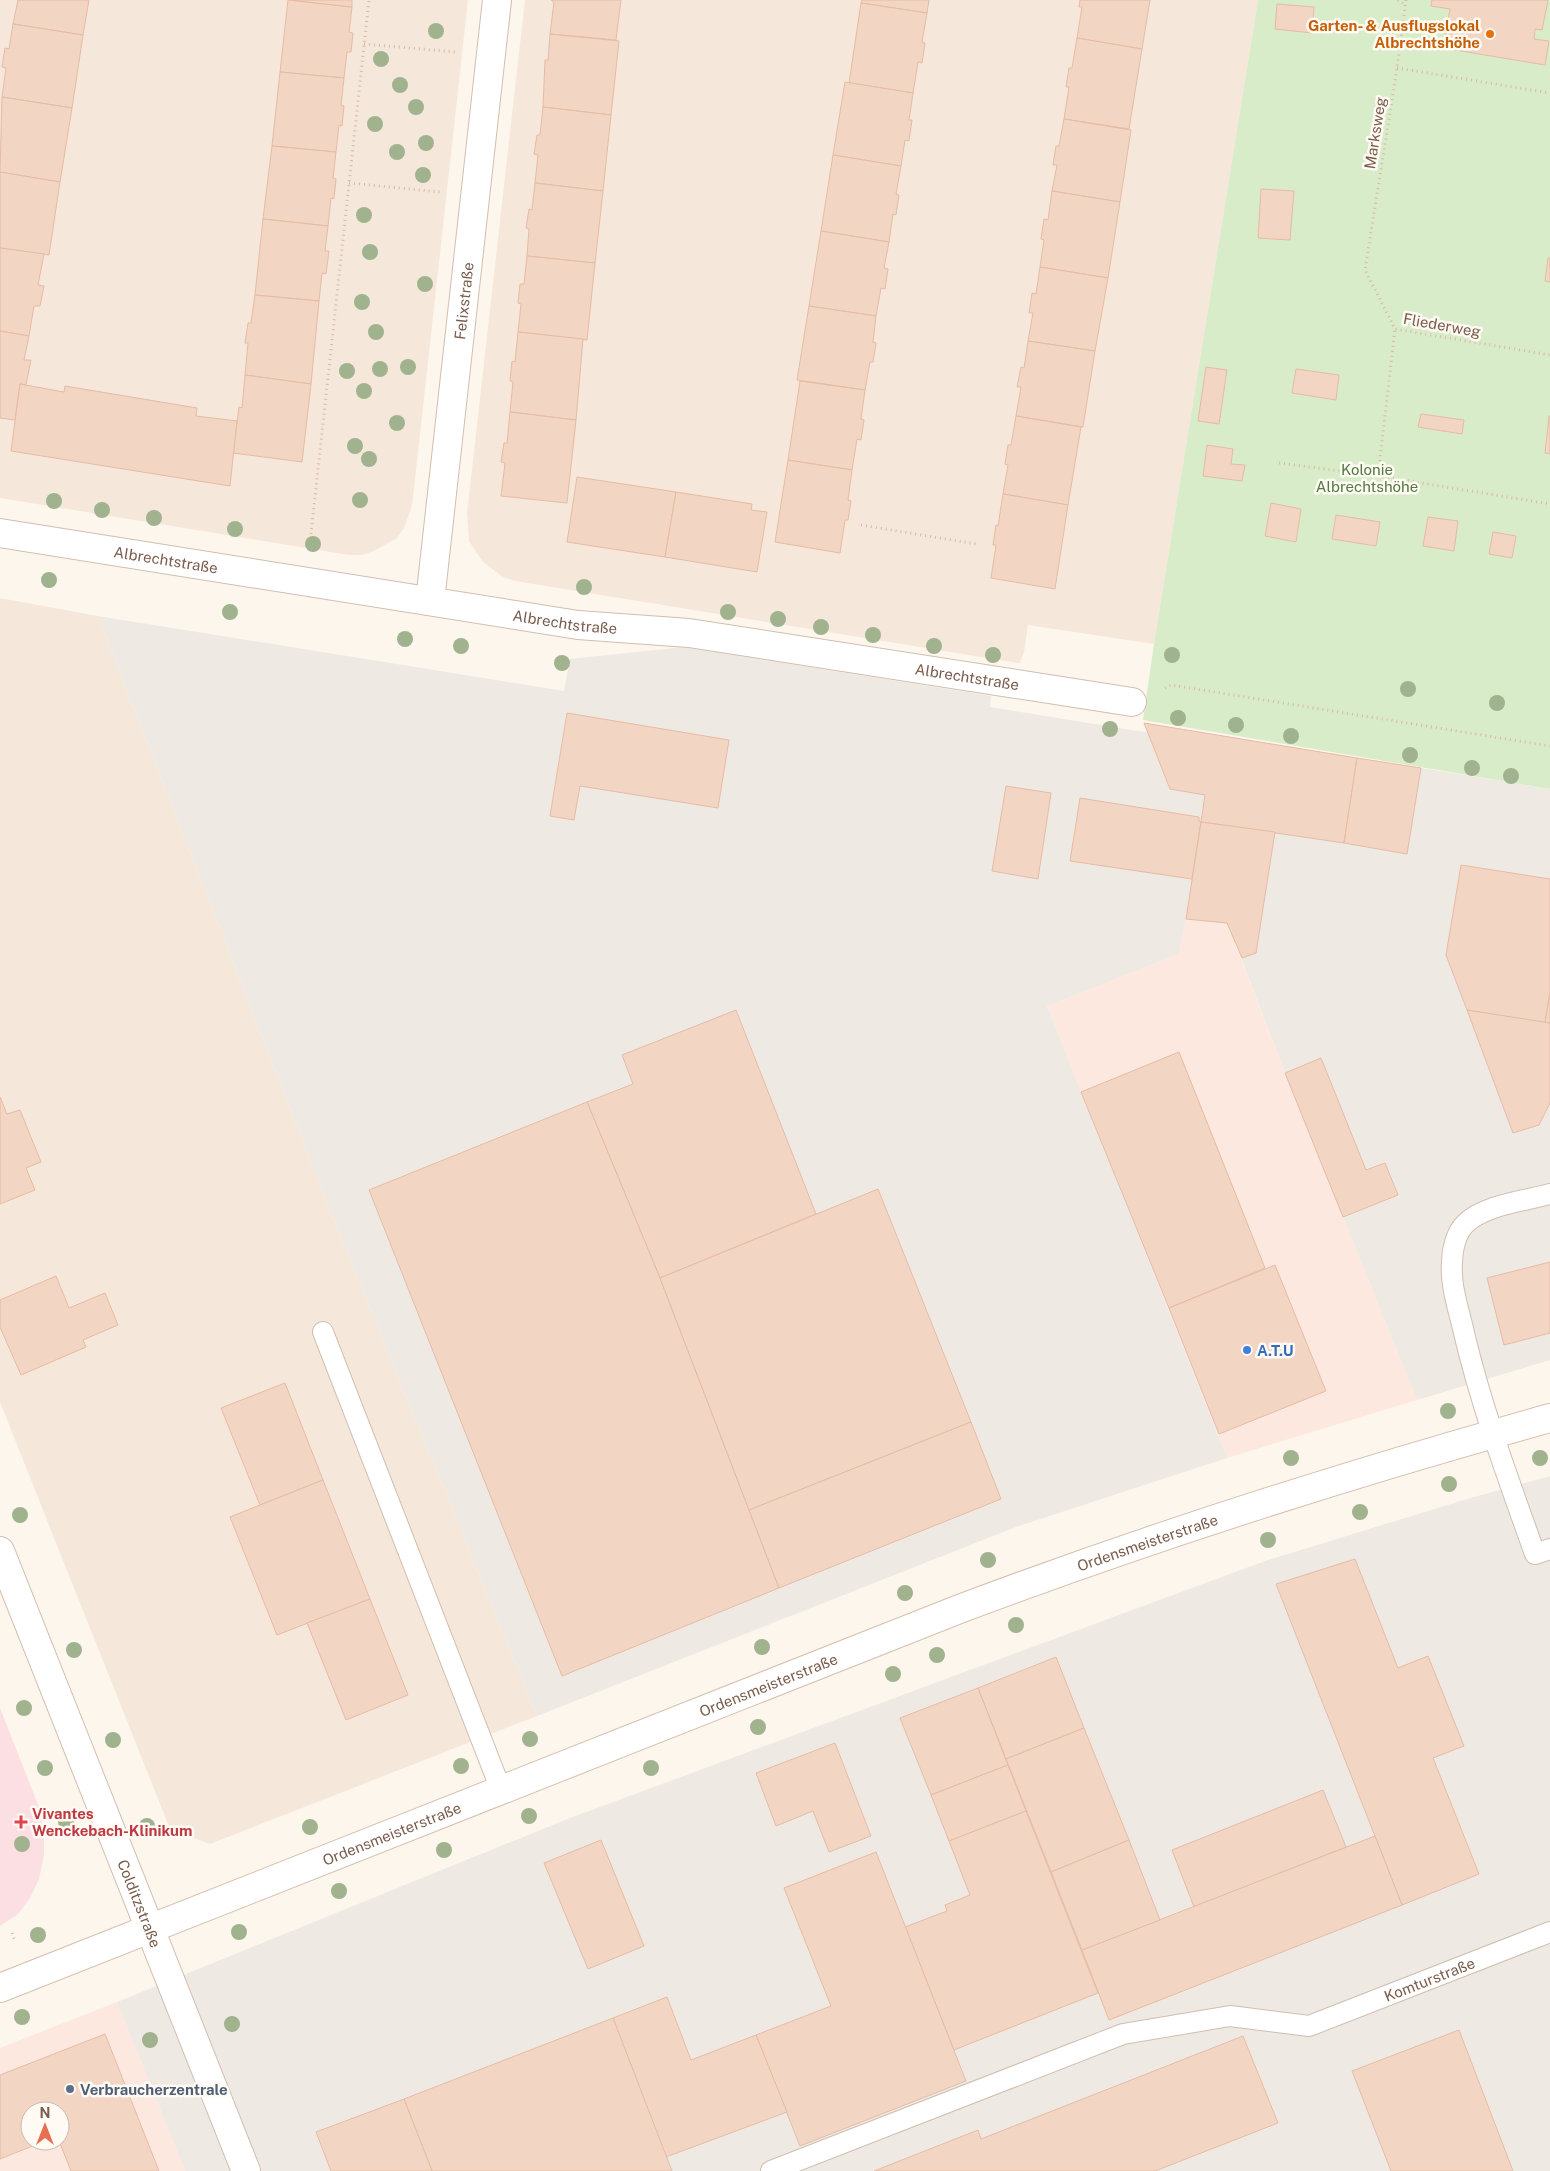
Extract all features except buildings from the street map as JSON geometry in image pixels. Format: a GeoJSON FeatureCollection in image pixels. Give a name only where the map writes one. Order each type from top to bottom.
{"type":"FeatureCollection","features":[{"type":"Feature","properties":{"kind":"street","name":"Felixstraße"},"geometry":{"type":"LineString","coordinates":[[430,601],[497,0]]}},
{"type":"Feature","properties":{"kind":"street","name":"Albrechtstraße"},"geometry":{"type":"LineString","coordinates":[[0,533],[578,625],[689,633],[1132,702]]}},
{"type":"Feature","properties":{"kind":"street","name":"Ordensmeisterstraße"},"geometry":{"type":"LineString","coordinates":[[0,1988],[1064,1570],[1375,1468],[1550,1418]]}},
{"type":"Feature","properties":{"kind":"street","name":"Colditzstraße"},"geometry":{"type":"LineString","coordinates":[[0,1551],[246,2171]]}},
{"type":"Feature","properties":{"kind":"lane"},"geometry":{"type":"LineString","coordinates":[[1550,1194],[1482,1212],[1464,1224],[1455,1241],[1452,1262],[1453,1286],[1468,1349],[1492,1434],[1535,1554],[1550,1550]]}},
{"type":"Feature","properties":{"kind":"lane"},"geometry":{"type":"LineString","coordinates":[[323,1332],[501,1790]]}},
{"type":"Feature","properties":{"kind":"lane","name":"Komturstraße"},"geometry":{"type":"LineString","coordinates":[[772,2171],[1123,2034],[1230,2016],[1309,2026],[1550,1932]]}},
{"type":"Feature","properties":{"kind":"path"},"geometry":{"type":"LineString","coordinates":[[311,534],[369,0]]}},
{"type":"Feature","properties":{"kind":"path"},"geometry":{"type":"LineString","coordinates":[[1398,0],[1405,2]]}},
{"type":"Feature","properties":{"kind":"path","name":"Marksweg"},"geometry":{"type":"LineString","coordinates":[[1365,270],[1397,68],[1405,2]]}},
{"type":"Feature","properties":{"kind":"path"},"geometry":{"type":"LineString","coordinates":[[364,44],[491,56]]}},
{"type":"Feature","properties":{"kind":"path"},"geometry":{"type":"LineString","coordinates":[[1397,68],[1550,93]]}},
{"type":"Feature","properties":{"kind":"path"},"geometry":{"type":"LineString","coordinates":[[349,183],[475,196]]}},
{"type":"Feature","properties":{"kind":"path","name":"Fliederweg"},"geometry":{"type":"LineString","coordinates":[[1365,270],[1395,329],[1550,355]]}},
{"type":"Feature","properties":{"kind":"path"},"geometry":{"type":"LineString","coordinates":[[1378,476],[1395,329]]}},
{"type":"Feature","properties":{"kind":"path"},"geometry":{"type":"LineString","coordinates":[[1279,463],[1378,476],[1550,504]]}},
{"type":"Feature","properties":{"kind":"path"},"geometry":{"type":"LineString","coordinates":[[861,525],[976,544]]}},
{"type":"Feature","properties":{"kind":"path"},"geometry":{"type":"LineString","coordinates":[[1132,702],[1172,685],[1550,746]]}},
{"type":"Feature","properties":{"kind":"path"},"geometry":{"type":"LineString","coordinates":[[12,1933],[15,1941]]}},
{"type":"Feature","properties":{"kind":"shaded area"},"geometry":{"type":"Polygon","coordinates":[[[0,0],[468,0],[412,506],[404,528],[397,538],[374,551],[362,555],[349,555],[0,498],[0,0]]]}},
{"type":"Feature","properties":{"kind":"shaded area"},"geometry":{"type":"Polygon","coordinates":[[[525,0],[1258,0],[1154,644],[1028,625],[1024,652],[1020,663],[1018,663],[515,581],[503,577],[483,562],[469,541],[467,513],[525,0]]]}},
{"type":"Feature","properties":{"kind":"shaded area"},"geometry":{"type":"Polygon","coordinates":[[[0,598],[98,616],[321,1188],[537,1716],[210,1844],[170,1829],[0,1402],[0,598]]]}},
{"type":"Feature","properties":{"kind":"shaded area"},"geometry":{"type":"Polygon","coordinates":[[[98,616],[564,691],[570,659],[684,647],[991,696],[990,707],[1147,732],[1144,723],[1550,789],[1550,1360],[1417,1400],[1285,1073],[1228,924],[1186,919],[1179,954],[1047,1006],[1227,1458],[1016,1527],[537,1716],[321,1188],[98,616]]]}},
{"type":"Feature","properties":{"kind":"shaded area"},"geometry":{"type":"Polygon","coordinates":[[[1186,919],[1227,923],[1285,1073],[1417,1400],[1227,1458],[1047,1006],[1179,954],[1186,919]]]}},
{"type":"Feature","properties":{"kind":"shaded area"},"geometry":{"type":"Polygon","coordinates":[[[1550,1476],[1550,2171],[185,2171],[117,2002],[570,1818],[1265,1561],[1467,1499],[1550,1476]]]}},
{"type":"Feature","properties":{"kind":"shaded area","name":"Vivantes Wenckebach-Klinikum"},"geometry":{"type":"Polygon","coordinates":[[[0,1708],[40,1810],[44,1833],[44,1855],[39,1879],[30,1898],[18,1914],[0,1926],[0,1708]]]}},
{"type":"Feature","properties":{"kind":"shaded area"},"geometry":{"type":"Polygon","coordinates":[[[117,2002],[185,2171],[0,2171],[0,2048],[117,2002]]]}},
{"type":"Feature","properties":{"kind":"green space","name":"Kolonie Albrechtshöhe"},"geometry":{"type":"Polygon","coordinates":[[[1258,0],[1550,0],[1550,789],[1143,720],[1258,0]]]}},
{"type":"Feature","properties":{"kind":"place","name":"Garten- & Ausflugslokal Albrechtshöhe"},"geometry":{"type":"Point","coordinates":[1490,34]}},
{"type":"Feature","properties":{"kind":"place","name":"A.T.U"},"geometry":{"type":"Point","coordinates":[1247,1350]}},
{"type":"Feature","properties":{"kind":"place","name":"Vivantes Wenckebach-Klinikum"},"geometry":{"type":"Point","coordinates":[21,1822]}},
{"type":"Feature","properties":{"kind":"place","name":"Verbraucherzentrale"},"geometry":{"type":"Point","coordinates":[70,2089]}}]}
